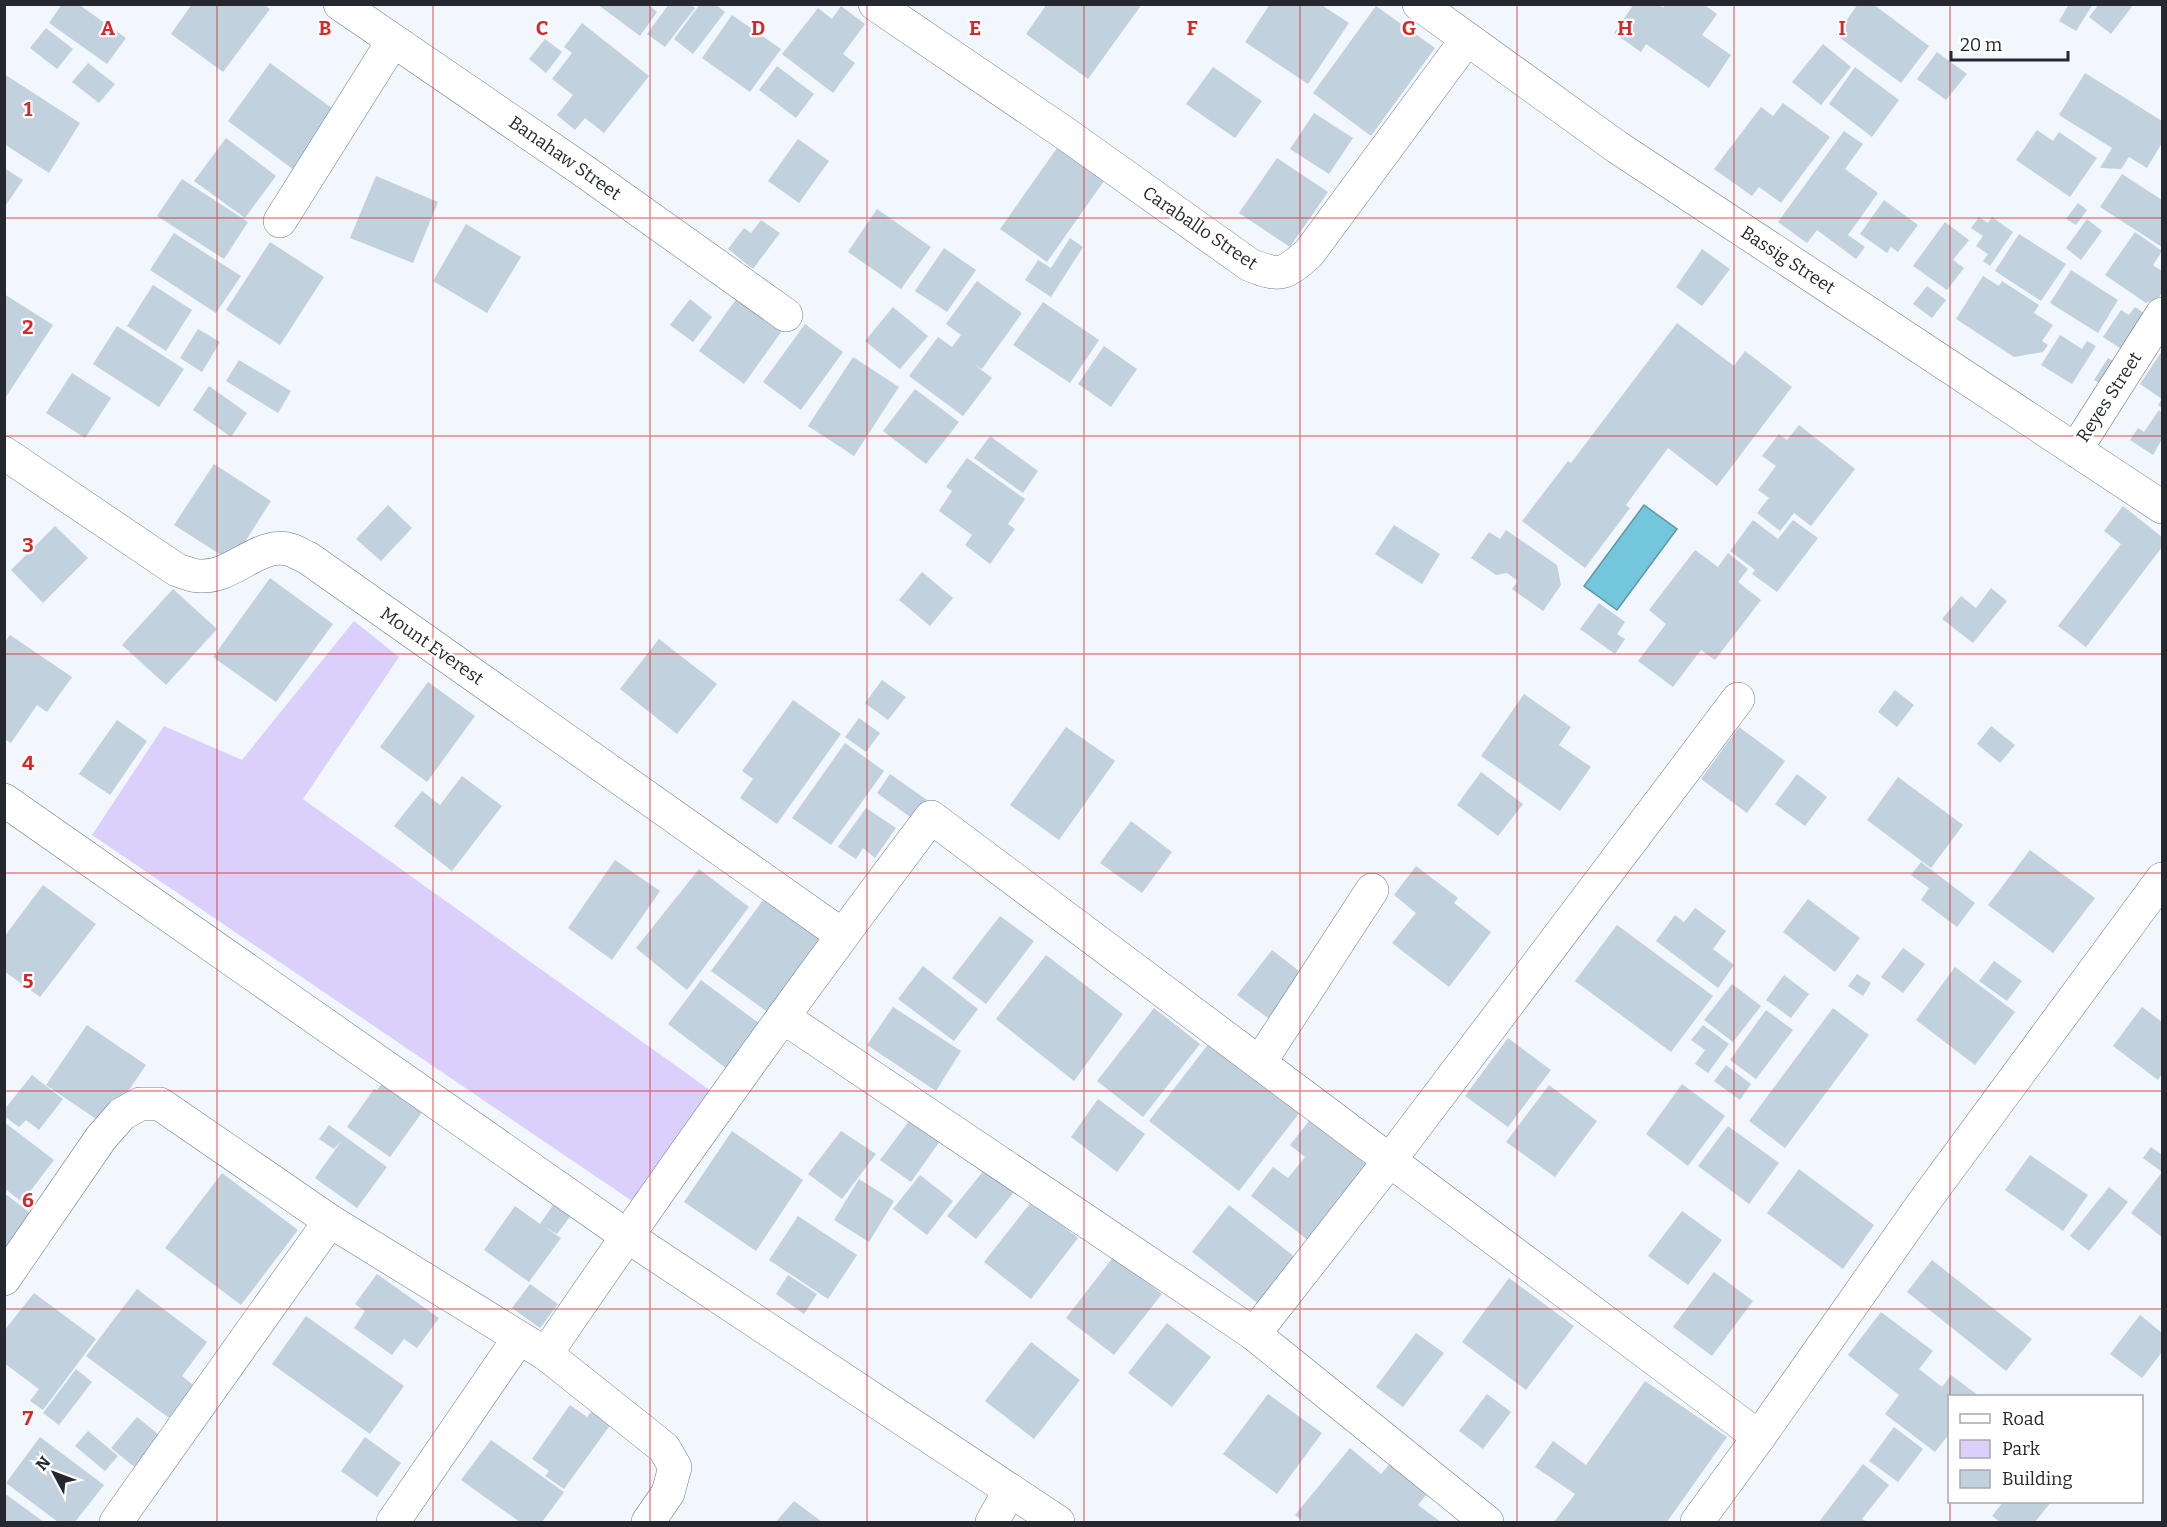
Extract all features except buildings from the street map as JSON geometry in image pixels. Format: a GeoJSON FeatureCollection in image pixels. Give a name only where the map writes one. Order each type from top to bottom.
{"type":"FeatureCollection","features":[{"type":"Feature","properties":{"kind":"street","name":"Banahaw Street"},"geometry":{"type":"LineString","coordinates":[[340,4],[585,171],[786,315]]}},
{"type":"Feature","properties":{"kind":"street","name":"Caraballo Street"},"geometry":{"type":"LineString","coordinates":[[875,4],[1066,134],[1250,265],[1272,274],[1289,271],[1309,253],[1467,39]]}},
{"type":"Feature","properties":{"kind":"street","name":"Bassig Street"},"geometry":{"type":"LineString","coordinates":[[1419,4],[1617,147],[2163,507]]}},
{"type":"Feature","properties":{"kind":"street"},"geometry":{"type":"LineString","coordinates":[[280,221],[393,41]]}},
{"type":"Feature","properties":{"kind":"street","name":"Reyes Street"},"geometry":{"type":"LineString","coordinates":[[2076,448],[2163,314]]}},
{"type":"Feature","properties":{"kind":"street","name":"Mount Everest"},"geometry":{"type":"LineString","coordinates":[[4,453],[177,570],[199,577],[216,575],[234,569],[253,556],[272,548],[290,550],[308,558],[842,934]]}},
{"type":"Feature","properties":{"kind":"street"},"geometry":{"type":"LineString","coordinates":[[1254,1334],[1390,1160],[1738,699]]}},
{"type":"Feature","properties":{"kind":"street"},"geometry":{"type":"LineString","coordinates":[[4,800],[627,1236],[1058,1522]]}},
{"type":"Feature","properties":{"kind":"street"},"geometry":{"type":"LineString","coordinates":[[393,1522],[533,1346],[627,1236],[842,934],[931,817],[1760,1437]]}},
{"type":"Feature","properties":{"kind":"street"},"geometry":{"type":"LineString","coordinates":[[1697,1522],[1760,1437],[1924,1202],[2163,879]]}},
{"type":"Feature","properties":{"kind":"street"},"geometry":{"type":"LineString","coordinates":[[1260,1062],[1372,890]]}},
{"type":"Feature","properties":{"kind":"street"},"geometry":{"type":"LineString","coordinates":[[783,1017],[1254,1334],[1487,1522]]}},
{"type":"Feature","properties":{"kind":"street"},"geometry":{"type":"LineString","coordinates":[[4,1279],[101,1138],[122,1114],[140,1104],[160,1104],[330,1221],[533,1346],[664,1448],[675,1467],[668,1493],[648,1522]]}},
{"type":"Feature","properties":{"kind":"street"},"geometry":{"type":"LineString","coordinates":[[116,1522],[330,1221]]}},
{"type":"Feature","properties":{"kind":"street"},"geometry":{"type":"LineString","coordinates":[[992,1522],[1010,1490]]}},
{"type":"Feature","properties":{"kind":"green space"},"geometry":{"type":"Polygon","coordinates":[[[354,621],[399,657],[303,799],[721,1098],[638,1205],[92,835],[164,726],[242,760],[354,621]]]}},
{"type":"Feature","properties":{"kind":"water"},"geometry":{"type":"Polygon","coordinates":[[[1644,505],[1677,529],[1617,610],[1584,586],[1644,505]]]}}]}
